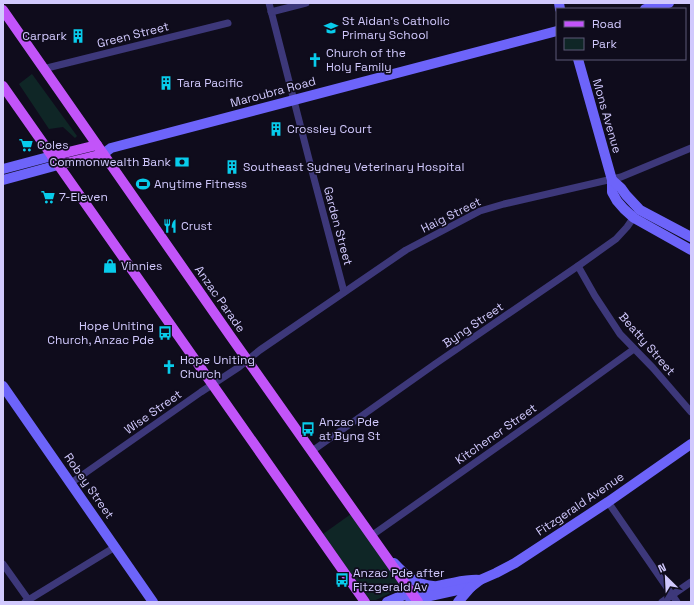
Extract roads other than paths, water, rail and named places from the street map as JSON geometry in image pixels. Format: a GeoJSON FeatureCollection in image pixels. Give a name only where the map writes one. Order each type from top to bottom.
{"type":"FeatureCollection","features":[{"type":"Feature","properties":{"kind":"main road","name":"Anzac Parade"},"geometry":{"type":"LineString","coordinates":[[3,10],[414,599]]}},
{"type":"Feature","properties":{"kind":"main road"},"geometry":{"type":"LineString","coordinates":[[3,86],[365,602]]}},
{"type":"Feature","properties":{"kind":"main road","name":"Maroubra Road"},"geometry":{"type":"LineString","coordinates":[[52,156],[97,145]]}},
{"type":"Feature","properties":{"kind":"main road","name":"Maroubra Road"},"geometry":{"type":"LineString","coordinates":[[58,166],[103,154]]}},
{"type":"Feature","properties":{"kind":"street","name":"Garden Street"},"geometry":{"type":"LineString","coordinates":[[269,3],[344,292]]}},
{"type":"Feature","properties":{"kind":"street"},"geometry":{"type":"LineString","coordinates":[[271,12],[306,3]]}},
{"type":"Feature","properties":{"kind":"street"},"geometry":{"type":"LineString","coordinates":[[649,8],[669,3]]}},
{"type":"Feature","properties":{"kind":"street","name":"Green Street"},"geometry":{"type":"LineString","coordinates":[[43,69],[228,23]]}},
{"type":"Feature","properties":{"kind":"street","name":"Maroubra Road"},"geometry":{"type":"LineString","coordinates":[[103,154],[111,148],[556,31]]}},
{"type":"Feature","properties":{"kind":"street","name":"Mons Avenue"},"geometry":{"type":"LineString","coordinates":[[578,60],[612,180],[612,192],[624,209],[691,237]]}},
{"type":"Feature","properties":{"kind":"street","name":"Maroubra Road"},"geometry":{"type":"LineString","coordinates":[[97,145],[111,148]]}},
{"type":"Feature","properties":{"kind":"street","name":"Haig Street"},"geometry":{"type":"LineString","coordinates":[[247,360],[406,250],[480,211],[504,204],[612,180],[640,170],[691,148]]}},
{"type":"Feature","properties":{"kind":"street","name":"Maroubra Road"},"geometry":{"type":"LineString","coordinates":[[3,169],[52,156]]}},
{"type":"Feature","properties":{"kind":"street","name":"Maroubra Road"},"geometry":{"type":"LineString","coordinates":[[3,180],[58,166]]}},
{"type":"Feature","properties":{"kind":"street","name":"Mons Avenue"},"geometry":{"type":"LineString","coordinates":[[637,214],[691,250]]}},
{"type":"Feature","properties":{"kind":"street","name":"Byng Street"},"geometry":{"type":"LineString","coordinates":[[312,451],[616,239],[637,214]]}},
{"type":"Feature","properties":{"kind":"street","name":"Beatty Street"},"geometry":{"type":"LineString","coordinates":[[578,266],[595,296],[620,334],[653,368],[691,412]]}},
{"type":"Feature","properties":{"kind":"street","name":"Kitchener Street"},"geometry":{"type":"LineString","coordinates":[[374,540],[531,423],[634,349]]}},
{"type":"Feature","properties":{"kind":"street","name":"Wise Street"},"geometry":{"type":"LineString","coordinates":[[71,483],[247,360]]}},
{"type":"Feature","properties":{"kind":"street","name":"Robey Street"},"geometry":{"type":"LineString","coordinates":[[3,386],[153,602]]}},
{"type":"Feature","properties":{"kind":"street","name":"Fitzgerald Avenue"},"geometry":{"type":"LineString","coordinates":[[387,602],[402,595],[414,599],[471,587],[480,580],[515,563],[608,502],[691,444]]}},
{"type":"Feature","properties":{"kind":"street"},"geometry":{"type":"LineString","coordinates":[[608,502],[677,602]]}},
{"type":"Feature","properties":{"kind":"street"},"geometry":{"type":"LineString","coordinates":[[374,540],[408,577],[419,583],[436,586]]}},
{"type":"Feature","properties":{"kind":"street"},"geometry":{"type":"LineString","coordinates":[[3,564],[28,601],[115,547]]}},
{"type":"Feature","properties":{"kind":"street","name":"Fitzgerald Avenue"},"geometry":{"type":"LineString","coordinates":[[414,599],[436,586],[470,579],[480,580]]}},
{"type":"Feature","properties":{"kind":"street"},"geometry":{"type":"LineString","coordinates":[[662,602],[691,582]]}},
{"type":"Feature","properties":{"kind":"street"},"geometry":{"type":"LineString","coordinates":[[458,602],[471,587]]}},
{"type":"Feature","properties":{"kind":"place","name":"St Aidan's Catholic Primary School"},"geometry":{"type":"Point","coordinates":[331,28]}},
{"type":"Feature","properties":{"kind":"place","name":"Carpark"},"geometry":{"type":"Point","coordinates":[78,36]}},
{"type":"Feature","properties":{"kind":"place","name":"Church of the Holy Family"},"geometry":{"type":"Point","coordinates":[315,60]}},
{"type":"Feature","properties":{"kind":"place","name":"Tara Pacific"},"geometry":{"type":"Point","coordinates":[166,83]}},
{"type":"Feature","properties":{"kind":"place","name":"Crossley Court"},"geometry":{"type":"Point","coordinates":[276,129]}},
{"type":"Feature","properties":{"kind":"place","name":"Coles"},"geometry":{"type":"Point","coordinates":[26,145]}},
{"type":"Feature","properties":{"kind":"place","name":"Commonwealth Bank"},"geometry":{"type":"Point","coordinates":[182,162]}},
{"type":"Feature","properties":{"kind":"place","name":"Southeast Sydney Veterinary Hospital"},"geometry":{"type":"Point","coordinates":[232,167]}},
{"type":"Feature","properties":{"kind":"place","name":"Anytime Fitness"},"geometry":{"type":"Point","coordinates":[143,184]}},
{"type":"Feature","properties":{"kind":"place","name":"7-Eleven"},"geometry":{"type":"Point","coordinates":[48,197]}},
{"type":"Feature","properties":{"kind":"place","name":"Crust"},"geometry":{"type":"Point","coordinates":[170,226]}},
{"type":"Feature","properties":{"kind":"place","name":"Vinnies"},"geometry":{"type":"Point","coordinates":[110,266]}},
{"type":"Feature","properties":{"kind":"place","name":"Hope Uniting Church, Anzac Pde"},"geometry":{"type":"Point","coordinates":[165,333]}},
{"type":"Feature","properties":{"kind":"place","name":"Hope Uniting Church"},"geometry":{"type":"Point","coordinates":[169,367]}},
{"type":"Feature","properties":{"kind":"place","name":"Anzac Pde at Byng St"},"geometry":{"type":"Point","coordinates":[308,429]}},
{"type":"Feature","properties":{"kind":"place","name":"Anzac Pde after Fitzgerald Av"},"geometry":{"type":"Point","coordinates":[342,580]}}]}
